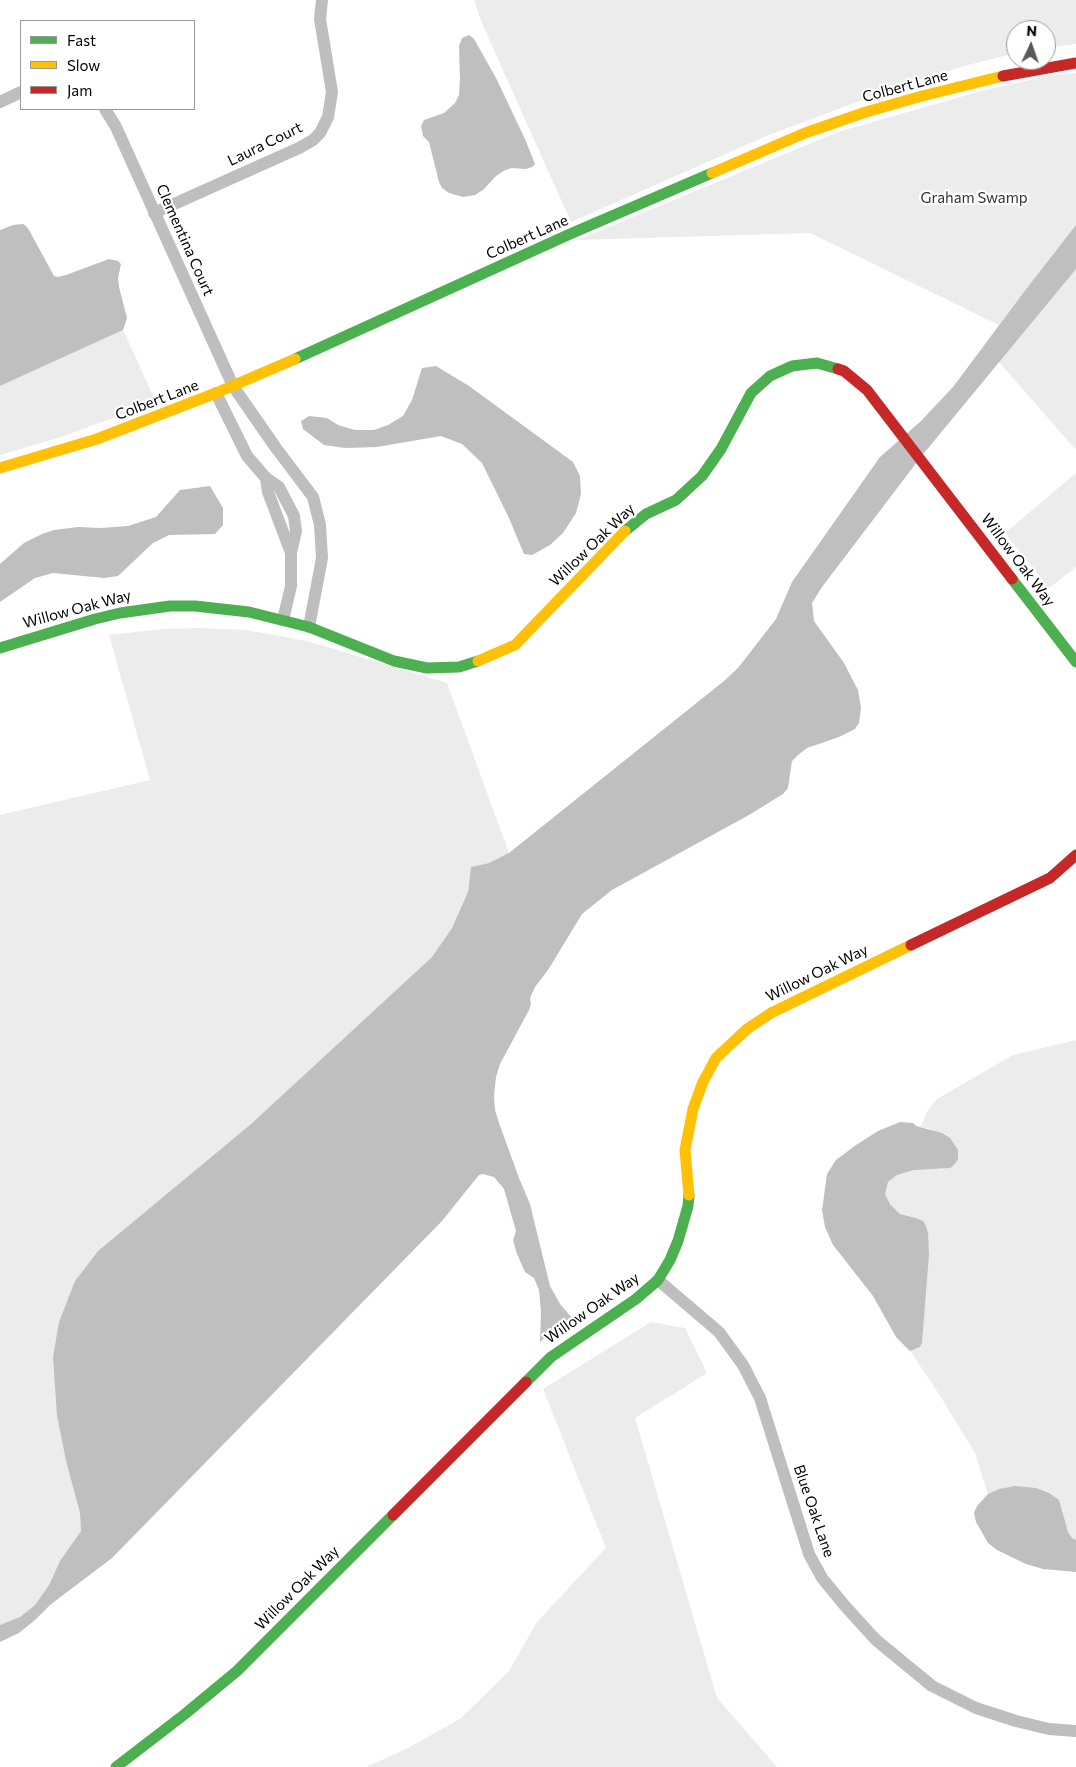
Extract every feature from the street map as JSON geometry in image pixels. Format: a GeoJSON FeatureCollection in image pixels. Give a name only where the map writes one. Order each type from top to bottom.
{"type":"FeatureCollection","features":[{"type":"Feature","properties":{"kind":"street","name":"Laura Court"},"geometry":{"type":"LineString","coordinates":[[154,213],[299,148],[313,140],[320,132],[328,117],[332,92],[321,27],[322,0]]}},
{"type":"Feature","properties":{"kind":"street","name":"Colbert Lane"},"geometry":{"type":"LineString","coordinates":[[0,468],[97,439],[233,386],[570,234],[805,133],[866,112],[930,94],[1076,63]]}},
{"type":"Feature","properties":{"kind":"street"},"geometry":{"type":"LineString","coordinates":[[0,102],[20,92]]}},
{"type":"Feature","properties":{"kind":"street","name":"Clementina Court"},"geometry":{"type":"LineString","coordinates":[[106,110],[116,127],[233,386]]}},
{"type":"Feature","properties":{"kind":"street","name":"Willow Oak Way"},"geometry":{"type":"LineString","coordinates":[[0,648],[95,619],[145,608],[170,606],[222,608],[283,620],[309,627],[394,661],[427,668],[459,667],[486,658],[515,645],[626,530],[646,514],[676,500],[702,476],[721,449],[751,393],[770,376],[792,366],[817,363],[844,371],[867,390],[1076,662]]}},
{"type":"Feature","properties":{"kind":"street"},"geometry":{"type":"LineString","coordinates":[[233,386],[313,497],[320,525],[322,558],[309,627]]}},
{"type":"Feature","properties":{"kind":"street"},"geometry":{"type":"LineString","coordinates":[[216,393],[247,456],[266,478],[268,492],[291,554],[291,586],[283,620]]}},
{"type":"Feature","properties":{"kind":"street","name":"Willow Oak Way"},"geometry":{"type":"LineString","coordinates":[[116,1767],[237,1671],[551,1357],[636,1299],[658,1280],[670,1260],[678,1241],[688,1206],[689,1195],[685,1164],[693,1109],[703,1082],[716,1058],[724,1049],[747,1029],[771,1013],[1050,878],[1076,855]]}},
{"type":"Feature","properties":{"kind":"street","name":"Blue Oak Lane"},"geometry":{"type":"LineString","coordinates":[[658,1280],[719,1332],[743,1365],[760,1398],[809,1554],[822,1578],[876,1640],[932,1686],[976,1708],[1049,1729],[1076,1731]]}},
{"type":"Feature","properties":{"kind":"green space"},"geometry":{"type":"Polygon","coordinates":[[[474,0],[1076,0],[1076,44],[1056,47],[1056,20],[1006,20],[1006,56],[968,65],[889,90],[769,135],[571,222],[481,21],[474,0]]]}},
{"type":"Feature","properties":{"kind":"green space","name":"Graham Swamp"},"geometry":{"type":"Polygon","coordinates":[[[1076,73],[1076,450],[999,362],[983,347],[999,325],[810,233],[577,240],[838,132],[985,90],[1052,75],[1076,73]]]}},
{"type":"Feature","properties":{"kind":"green space"},"geometry":{"type":"Polygon","coordinates":[[[123,330],[156,402],[61,437],[0,455],[0,386],[123,330]]]}},
{"type":"Feature","properties":{"kind":"green space"},"geometry":{"type":"Polygon","coordinates":[[[1076,473],[1076,567],[1049,588],[1005,533],[1076,473]]]}},
{"type":"Feature","properties":{"kind":"green space"},"geometry":{"type":"Polygon","coordinates":[[[163,629],[245,630],[307,641],[447,683],[509,853],[489,863],[471,867],[468,892],[452,928],[432,957],[251,1124],[98,1251],[75,1281],[57,1416],[66,1461],[80,1513],[81,1531],[60,1561],[49,1585],[35,1605],[20,1617],[0,1625],[0,815],[150,780],[109,635],[163,629]]]}},
{"type":"Feature","properties":{"kind":"green space"},"geometry":{"type":"Polygon","coordinates":[[[1076,1040],[1076,1540],[1068,1532],[1065,1522],[999,1489],[988,1494],[975,1453],[910,1351],[920,1347],[922,1343],[929,1255],[916,1218],[900,1214],[890,1204],[885,1194],[888,1182],[897,1175],[929,1168],[943,1170],[931,1129],[921,1127],[928,1110],[937,1099],[1013,1055],[1076,1040]]]}},
{"type":"Feature","properties":{"kind":"green space"},"geometry":{"type":"Polygon","coordinates":[[[651,1322],[685,1328],[707,1373],[635,1418],[717,1698],[777,1767],[366,1767],[406,1749],[460,1719],[509,1671],[537,1622],[606,1548],[543,1389],[651,1322]]]}},
{"type":"Feature","properties":{"kind":"shaded area"},"geometry":{"type":"Polygon","coordinates":[[[469,35],[474,39],[496,78],[535,164],[526,169],[512,168],[505,170],[496,176],[483,190],[475,195],[463,197],[449,193],[442,188],[429,142],[423,136],[421,126],[424,120],[444,113],[455,103],[459,95],[459,46],[462,38],[469,35]]]}},
{"type":"Feature","properties":{"kind":"shaded area"},"geometry":{"type":"Polygon","coordinates":[[[23,224],[29,230],[54,276],[66,275],[109,259],[118,261],[121,264],[118,278],[119,287],[127,318],[123,330],[0,386],[0,230],[13,225],[23,224]]]}},
{"type":"Feature","properties":{"kind":"shaded area"},"geometry":{"type":"Polygon","coordinates":[[[1076,225],[1076,269],[920,458],[822,587],[812,603],[814,621],[844,663],[858,690],[861,708],[859,723],[855,729],[839,737],[807,748],[798,755],[792,761],[788,788],[783,794],[749,815],[612,890],[582,914],[548,970],[535,987],[530,998],[529,1010],[500,1064],[496,1077],[495,1110],[530,1204],[550,1286],[560,1304],[573,1319],[566,1326],[550,1333],[540,1342],[541,1312],[539,1290],[534,1278],[525,1272],[517,1254],[513,1240],[516,1231],[504,1189],[494,1177],[483,1174],[479,1175],[442,1221],[112,1558],[50,1605],[19,1633],[0,1642],[0,1625],[20,1617],[35,1605],[49,1585],[60,1561],[81,1531],[80,1513],[66,1461],[57,1416],[53,1357],[59,1322],[75,1281],[98,1251],[251,1124],[432,957],[452,928],[468,892],[471,867],[489,863],[509,853],[738,668],[776,619],[792,582],[880,457],[921,421],[953,387],[1076,225]]]}},
{"type":"Feature","properties":{"kind":"shaded area"},"geometry":{"type":"Polygon","coordinates":[[[436,366],[469,386],[573,462],[580,476],[581,494],[576,513],[563,533],[550,545],[532,555],[524,554],[482,463],[462,444],[441,436],[377,447],[345,448],[324,445],[303,429],[301,421],[309,416],[327,418],[338,425],[355,430],[374,430],[388,425],[403,416],[412,400],[422,368],[436,366]]]}},
{"type":"Feature","properties":{"kind":"shaded area"},"geometry":{"type":"Polygon","coordinates":[[[210,486],[223,508],[223,525],[215,534],[169,535],[153,543],[118,576],[104,578],[53,573],[35,578],[0,602],[0,564],[24,543],[54,530],[78,527],[128,526],[156,517],[180,490],[210,486]]]}},
{"type":"Feature","properties":{"kind":"shaded area"},"geometry":{"type":"Polygon","coordinates":[[[900,1122],[913,1123],[916,1126],[942,1133],[950,1138],[958,1150],[958,1159],[950,1168],[914,1170],[897,1175],[888,1182],[885,1194],[890,1204],[900,1214],[923,1221],[928,1233],[929,1255],[922,1343],[920,1347],[910,1351],[896,1337],[873,1296],[833,1245],[825,1227],[822,1210],[827,1174],[836,1160],[878,1131],[900,1122]]]}},
{"type":"Feature","properties":{"kind":"shaded area"},"geometry":{"type":"Polygon","coordinates":[[[1015,1486],[1036,1488],[1049,1493],[1059,1500],[1068,1532],[1076,1540],[1076,1572],[1043,1569],[1026,1564],[997,1550],[988,1543],[976,1522],[974,1513],[977,1506],[988,1494],[999,1489],[1015,1486]]]}},
{"type":"Feature","properties":{"kind":"traffic: fast"},"geometry":{"type":"LineString","coordinates":[[295,359],[570,234],[712,173]]}},
{"type":"Feature","properties":{"kind":"traffic: fast"},"geometry":{"type":"LineString","coordinates":[[625,531],[646,514],[676,500],[702,476],[721,449],[751,393],[770,376],[792,366],[817,363],[838,369]]}},
{"type":"Feature","properties":{"kind":"traffic: fast"},"geometry":{"type":"LineString","coordinates":[[1012,579],[1076,662]]}},
{"type":"Feature","properties":{"kind":"traffic: fast"},"geometry":{"type":"LineString","coordinates":[[0,648],[120,613],[170,606],[195,606],[249,612],[309,627],[394,661],[427,668],[459,667],[478,661]]}},
{"type":"Feature","properties":{"kind":"traffic: fast"},"geometry":{"type":"LineString","coordinates":[[526,1382],[551,1357],[636,1299],[658,1280],[670,1260],[678,1241],[688,1206],[689,1195]]}},
{"type":"Feature","properties":{"kind":"traffic: fast"},"geometry":{"type":"LineString","coordinates":[[116,1767],[237,1671],[393,1515]]}},
{"type":"Feature","properties":{"kind":"traffic: slow"},"geometry":{"type":"LineString","coordinates":[[712,173],[805,133],[866,112],[1003,76]]}},
{"type":"Feature","properties":{"kind":"traffic: slow"},"geometry":{"type":"LineString","coordinates":[[0,468],[97,439],[216,393],[295,359]]}},
{"type":"Feature","properties":{"kind":"traffic: slow"},"geometry":{"type":"LineString","coordinates":[[478,661],[515,645],[625,531]]}},
{"type":"Feature","properties":{"kind":"traffic: slow"},"geometry":{"type":"LineString","coordinates":[[689,1195],[685,1150],[693,1109],[703,1082],[716,1058],[747,1029],[771,1013],[911,945]]}},
{"type":"Feature","properties":{"kind":"traffic: jam"},"geometry":{"type":"LineString","coordinates":[[1003,76],[1076,63]]}},
{"type":"Feature","properties":{"kind":"traffic: jam"},"geometry":{"type":"LineString","coordinates":[[838,369],[844,371],[867,390],[1012,579]]}},
{"type":"Feature","properties":{"kind":"traffic: jam"},"geometry":{"type":"LineString","coordinates":[[911,945],[1050,878],[1076,855]]}},
{"type":"Feature","properties":{"kind":"traffic: jam"},"geometry":{"type":"LineString","coordinates":[[393,1515],[526,1382]]}}]}
